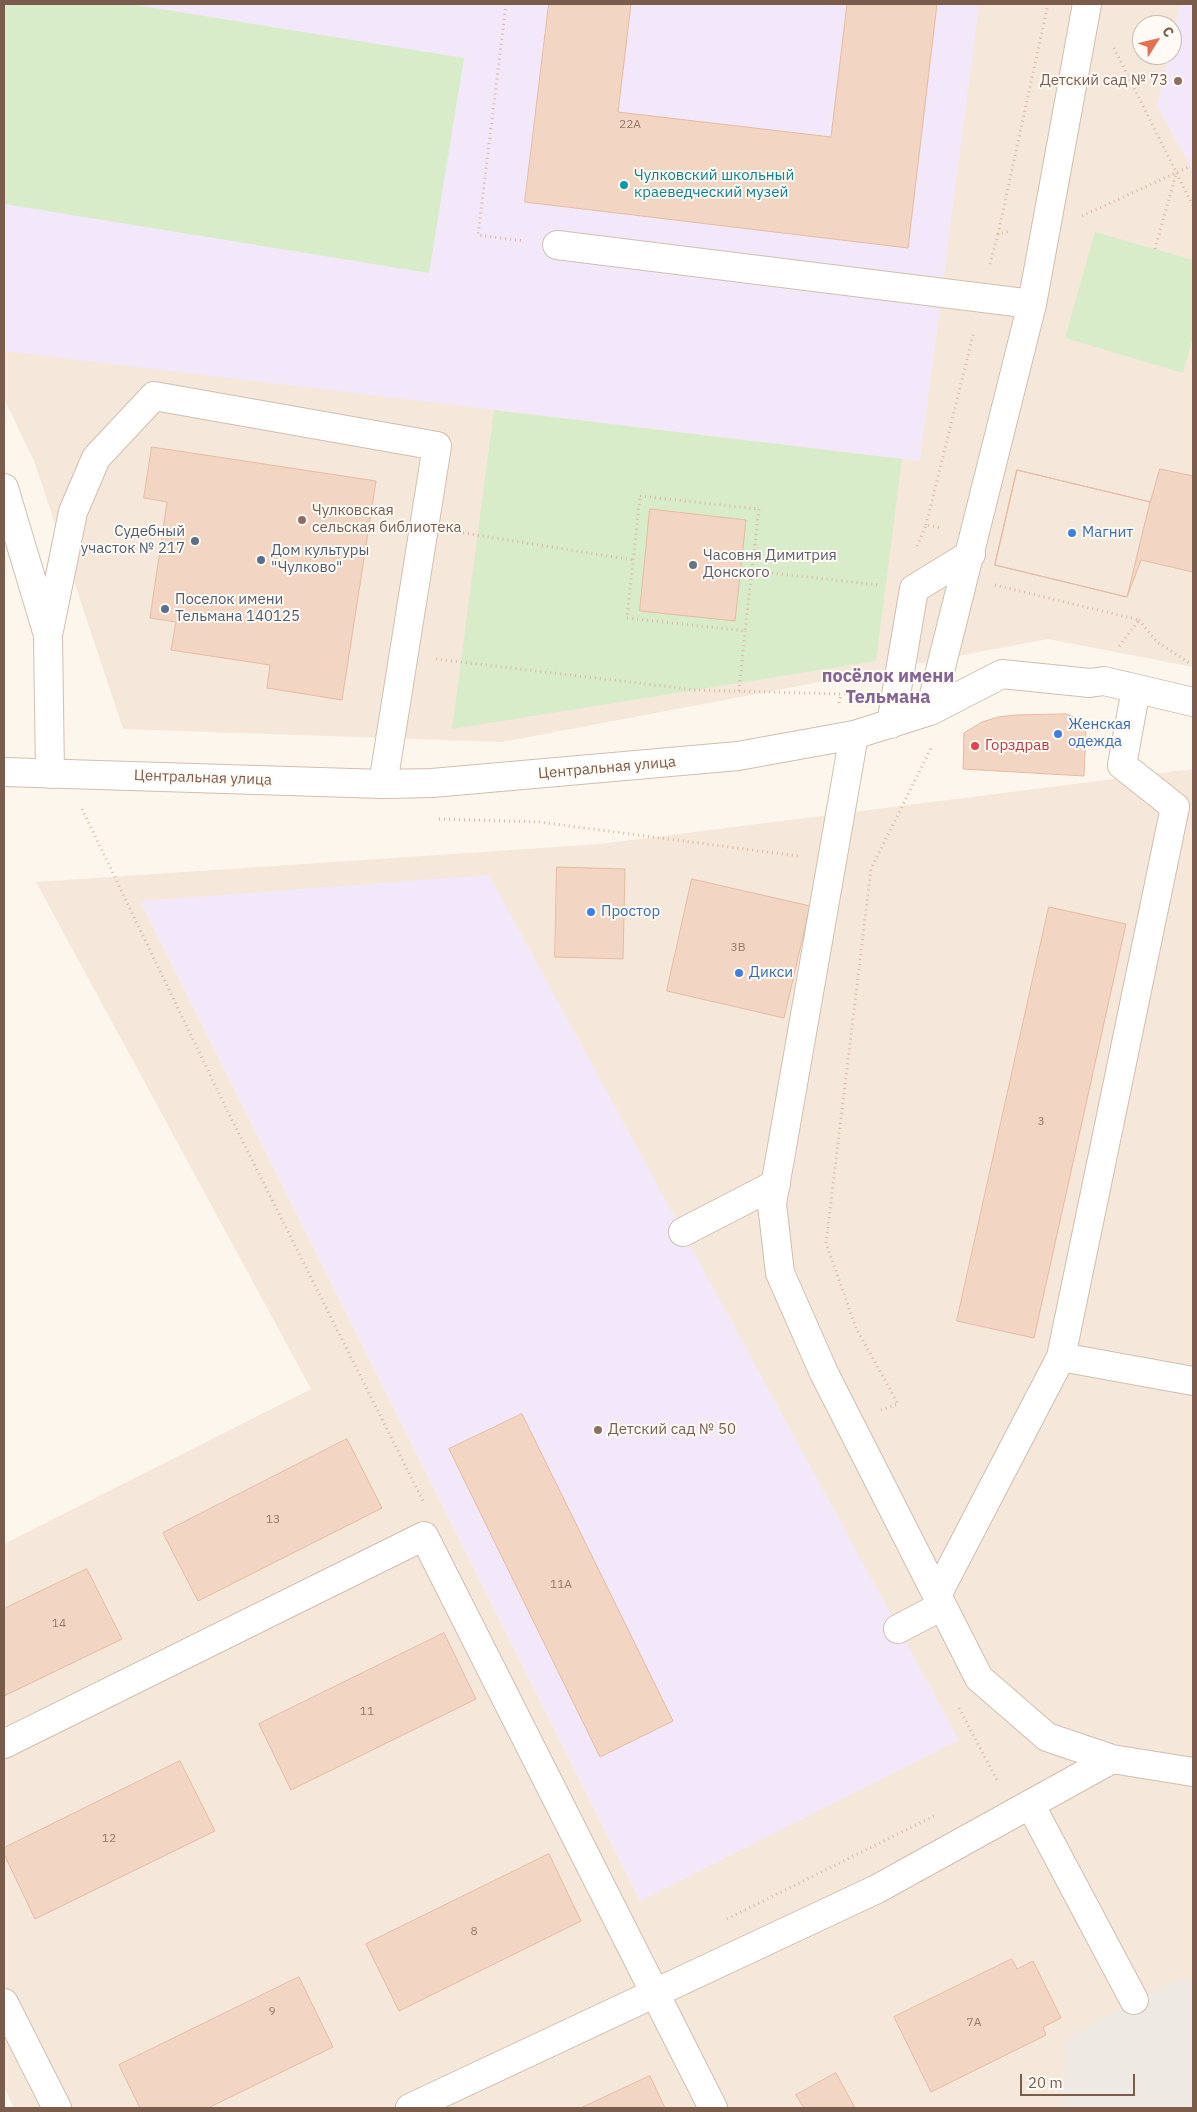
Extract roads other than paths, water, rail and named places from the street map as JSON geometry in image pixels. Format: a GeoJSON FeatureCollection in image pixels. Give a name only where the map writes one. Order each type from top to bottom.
{"type":"FeatureCollection","features":[{"type":"Feature","properties":{"kind":"street"},"geometry":{"type":"LineString","coordinates":[[930,712],[1032,304],[1087,4]]}},
{"type":"Feature","properties":{"kind":"street"},"geometry":{"type":"LineString","coordinates":[[557,245],[1032,304]]}},
{"type":"Feature","properties":{"kind":"street"},"geometry":{"type":"LineString","coordinates":[[50,774],[48,635],[73,512],[96,458],[154,396],[437,446],[383,784]]}},
{"type":"Feature","properties":{"kind":"street"},"geometry":{"type":"LineString","coordinates":[[4,488],[48,635]]}},
{"type":"Feature","properties":{"kind":"street"},"geometry":{"type":"LineString","coordinates":[[891,724],[914,589],[973,544]]}},
{"type":"Feature","properties":{"kind":"street","name":"Центральная улица"},"geometry":{"type":"LineString","coordinates":[[4,772],[383,784],[432,783],[738,756],[854,735],[930,712],[1002,674],[1090,684],[1104,681],[1193,702]]}},
{"type":"Feature","properties":{"kind":"street"},"geometry":{"type":"LineString","coordinates":[[898,1629],[939,1600],[1061,1357],[1175,807],[1122,766],[1128,721],[1136,689]]}},
{"type":"Feature","properties":{"kind":"street"},"geometry":{"type":"LineString","coordinates":[[854,735],[772,1204],[780,1273],[824,1373],[979,1678],[1046,1737],[1112,1759],[1193,1772]]}},
{"type":"Feature","properties":{"kind":"street"},"geometry":{"type":"LineString","coordinates":[[683,1232],[776,1184]]}},
{"type":"Feature","properties":{"kind":"street"},"geometry":{"type":"LineString","coordinates":[[1061,1357],[1193,1381]]}},
{"type":"Feature","properties":{"kind":"street"},"geometry":{"type":"LineString","coordinates":[[4,1744],[424,1536],[713,2108]]}},
{"type":"Feature","properties":{"kind":"street"},"geometry":{"type":"LineString","coordinates":[[410,2108],[877,1889],[1112,1759]]}},
{"type":"Feature","properties":{"kind":"street"},"geometry":{"type":"LineString","coordinates":[[1030,1804],[1134,2000]]}},
{"type":"Feature","properties":{"kind":"street"},"geometry":{"type":"LineString","coordinates":[[4,2003],[57,2108]]}},
{"type":"Feature","properties":{"kind":"place","name":"Детский сад № 73"},"geometry":{"type":"Point","coordinates":[1178,81]}},
{"type":"Feature","properties":{"kind":"place","name":"Чулковский школьный краеведческий музей"},"geometry":{"type":"Point","coordinates":[624,185]}},
{"type":"Feature","properties":{"kind":"place","name":"Чулковская сельская библиотека"},"geometry":{"type":"Point","coordinates":[302,520]}},
{"type":"Feature","properties":{"kind":"place","name":"Магнит"},"geometry":{"type":"Point","coordinates":[1072,533]}},
{"type":"Feature","properties":{"kind":"place","name":"Судебный участок № 217"},"geometry":{"type":"Point","coordinates":[195,541]}},
{"type":"Feature","properties":{"kind":"place","name":"Дом культуры \"Чулково\""},"geometry":{"type":"Point","coordinates":[261,560]}},
{"type":"Feature","properties":{"kind":"place","name":"Часовня Димитрия Донского"},"geometry":{"type":"Point","coordinates":[693,565]}},
{"type":"Feature","properties":{"kind":"place","name":"Поселок имени Тельмана 140125"},"geometry":{"type":"Point","coordinates":[165,609]}},
{"type":"Feature","properties":{"kind":"place","name":"Женская одежда"},"geometry":{"type":"Point","coordinates":[1058,734]}},
{"type":"Feature","properties":{"kind":"place","name":"Горздрав"},"geometry":{"type":"Point","coordinates":[975,746]}},
{"type":"Feature","properties":{"kind":"place","name":"Простор"},"geometry":{"type":"Point","coordinates":[591,912]}},
{"type":"Feature","properties":{"kind":"place","name":"Дикси"},"geometry":{"type":"Point","coordinates":[739,973]}},
{"type":"Feature","properties":{"kind":"place","name":"Детский сад № 50"},"geometry":{"type":"Point","coordinates":[598,1430]}},
{"type":"Feature","properties":{"kind":"district","name":"посёлок имени Тельмана"},"geometry":{"type":"Point","coordinates":[888,688]}}]}
